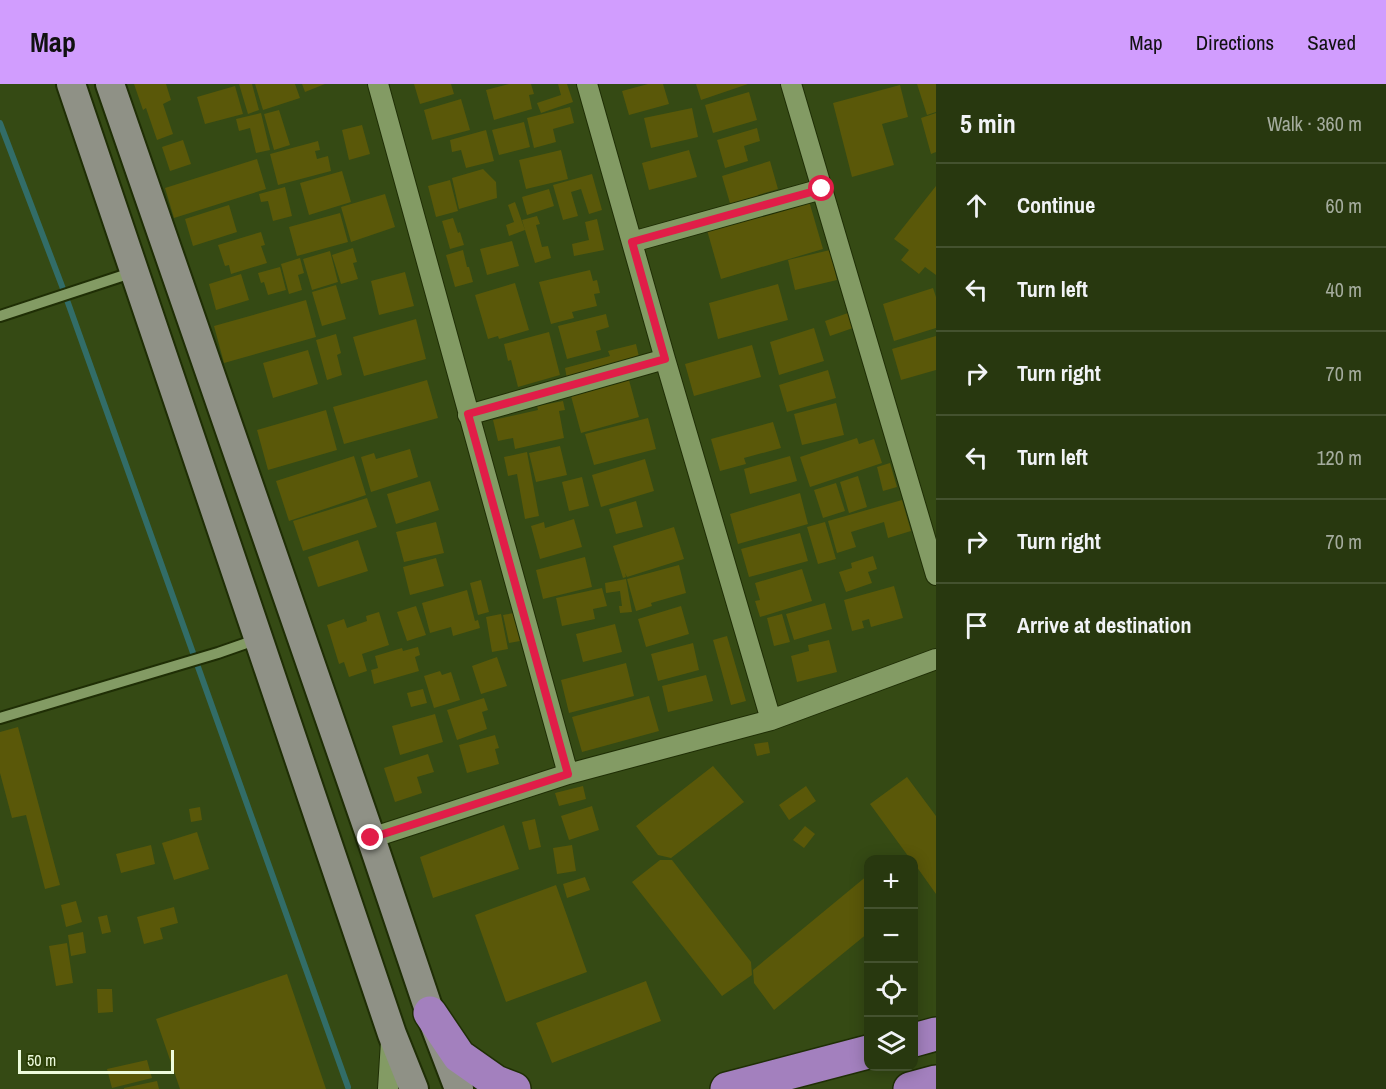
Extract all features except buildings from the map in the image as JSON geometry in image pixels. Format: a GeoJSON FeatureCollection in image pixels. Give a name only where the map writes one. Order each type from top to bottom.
{"type":"FeatureCollection","features":[{"type":"Feature","properties":{"kind":"highway"},"geometry":{"type":"LineString","coordinates":[[430,1013],[459,1056],[496,1082],[514,1089]]}},
{"type":"Feature","properties":{"kind":"highway"},"geometry":{"type":"LineString","coordinates":[[918,1039],[936,1034]]}},
{"type":"Feature","properties":{"kind":"highway"},"geometry":{"type":"LineString","coordinates":[[727,1089],[864,1053]]}},
{"type":"Feature","properties":{"kind":"main road"},"geometry":{"type":"LineString","coordinates":[[71,84],[392,1034],[414,1089]]}},
{"type":"Feature","properties":{"kind":"main road"},"geometry":{"type":"LineString","coordinates":[[110,84],[430,1013],[459,1089]]}},
{"type":"Feature","properties":{"kind":"street"},"geometry":{"type":"LineString","coordinates":[[378,84],[568,774]]}},
{"type":"Feature","properties":{"kind":"street"},"geometry":{"type":"LineString","coordinates":[[587,84],[771,720]]}},
{"type":"Feature","properties":{"kind":"street"},"geometry":{"type":"LineString","coordinates":[[791,84],[936,575]]}},
{"type":"Feature","properties":{"kind":"street"},"geometry":{"type":"LineString","coordinates":[[632,242],[822,189]]}},
{"type":"Feature","properties":{"kind":"street"},"geometry":{"type":"LineString","coordinates":[[468,414],[665,359]]}},
{"type":"Feature","properties":{"kind":"street"},"geometry":{"type":"LineString","coordinates":[[371,838],[568,774],[771,720],[936,659]]}},
{"type":"Feature","properties":{"kind":"street"},"geometry":{"type":"LineString","coordinates":[[388,1089],[392,1034]]}},
{"type":"Feature","properties":{"kind":"lane"},"geometry":{"type":"LineString","coordinates":[[0,316],[134,272]]}},
{"type":"Feature","properties":{"kind":"lane"},"geometry":{"type":"LineString","coordinates":[[0,718],[258,639]]}},
{"type":"Feature","properties":{"kind":"waterway"},"geometry":{"type":"LineString","coordinates":[[0,123],[62,286],[348,1087]]}},
{"type":"Feature","properties":{"kind":"route"},"geometry":{"type":"LineString","coordinates":[[371,838],[568,774],[468,414],[665,359],[632,242],[822,189]]}}]}
